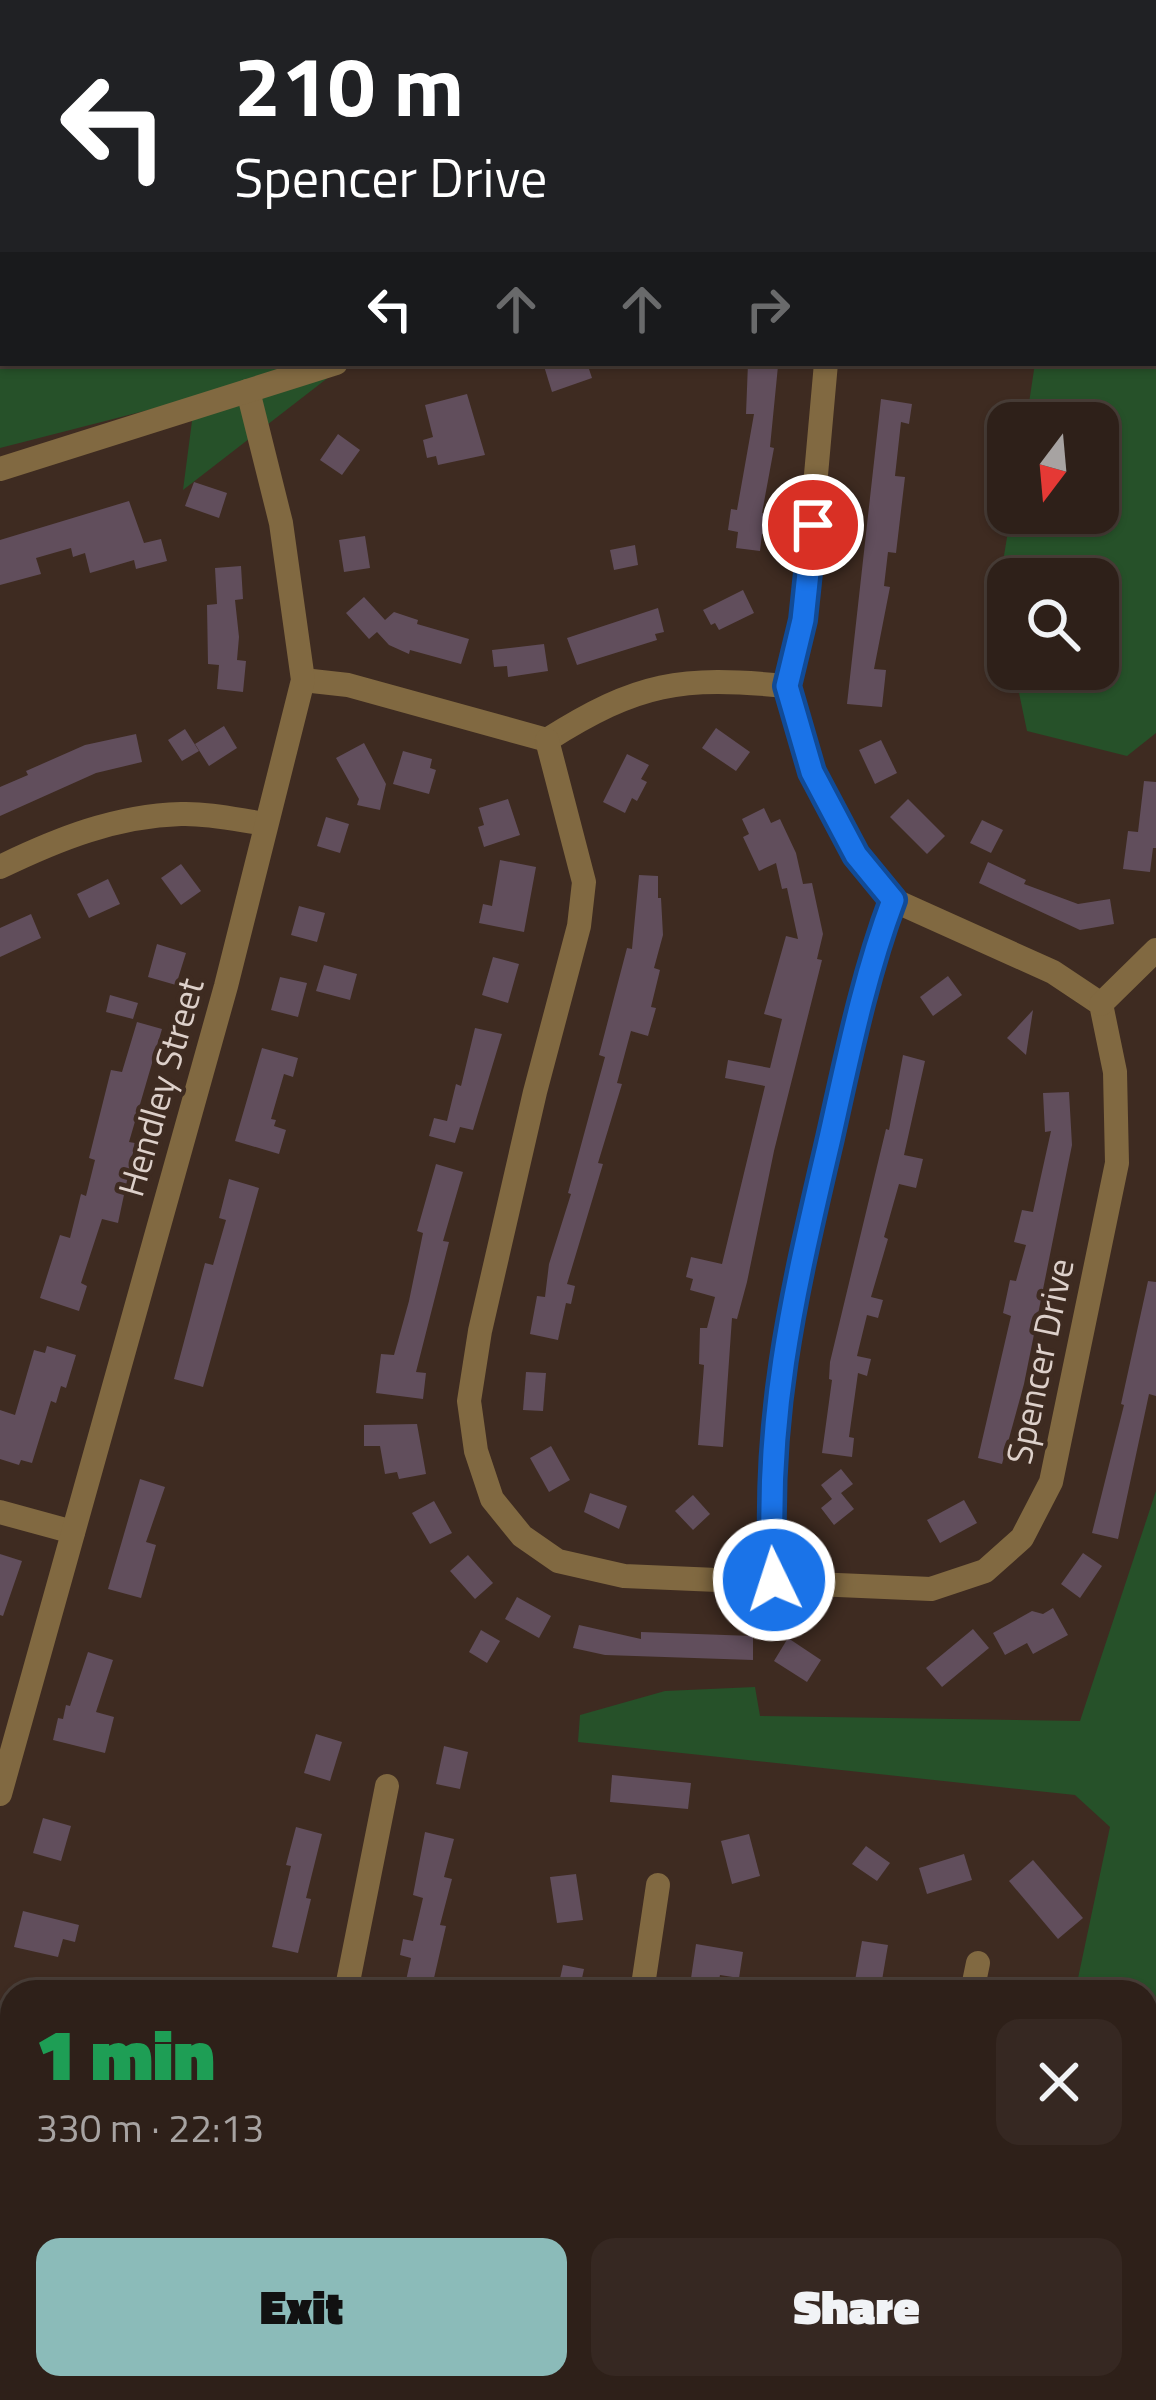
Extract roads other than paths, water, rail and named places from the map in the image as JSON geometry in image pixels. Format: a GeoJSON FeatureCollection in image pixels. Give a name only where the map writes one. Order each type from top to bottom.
{"type":"FeatureCollection","features":[{"type":"Feature","properties":{"kind":"street"},"geometry":{"type":"LineString","coordinates":[[0,469],[327,366]]}},
{"type":"Feature","properties":{"kind":"street"},"geometry":{"type":"LineString","coordinates":[[826,366],[803,620],[787,686],[812,772],[856,855],[893,900],[1053,972],[1101,1004],[1156,950]]}},
{"type":"Feature","properties":{"kind":"street","name":"Hendley Street"},"geometry":{"type":"LineString","coordinates":[[0,1794],[226,986],[303,680],[281,523],[248,391]]}},
{"type":"Feature","properties":{"kind":"street"},"geometry":{"type":"LineString","coordinates":[[303,680],[348,685],[547,740],[590,712],[650,687],[719,680],[787,686]]}},
{"type":"Feature","properties":{"kind":"street","name":"Spencer Drive"},"geometry":{"type":"LineString","coordinates":[[547,740],[584,883],[579,926],[535,1092],[480,1331],[469,1401],[476,1451],[493,1499],[522,1536],[558,1561],[624,1576],[931,1589],[985,1571],[1022,1538],[1051,1483],[1117,1163],[1115,1072],[1101,1004]]}},
{"type":"Feature","properties":{"kind":"street"},"geometry":{"type":"LineString","coordinates":[[0,867],[60,838],[128,819],[185,814],[266,824]]}},
{"type":"Feature","properties":{"kind":"street"},"geometry":{"type":"LineString","coordinates":[[774,1580],[770,1513],[774,1411],[795,1286],[872,954],[893,900]]}},
{"type":"Feature","properties":{"kind":"street"},"geometry":{"type":"LineString","coordinates":[[0,1512],[73,1532]]}},
{"type":"Feature","properties":{"kind":"street"},"geometry":{"type":"LineString","coordinates":[[348,1980],[387,1786]]}},
{"type":"Feature","properties":{"kind":"street"},"geometry":{"type":"LineString","coordinates":[[644,1980],[658,1885]]}},
{"type":"Feature","properties":{"kind":"street"},"geometry":{"type":"LineString","coordinates":[[974,1980],[977,1963]]}}]}
